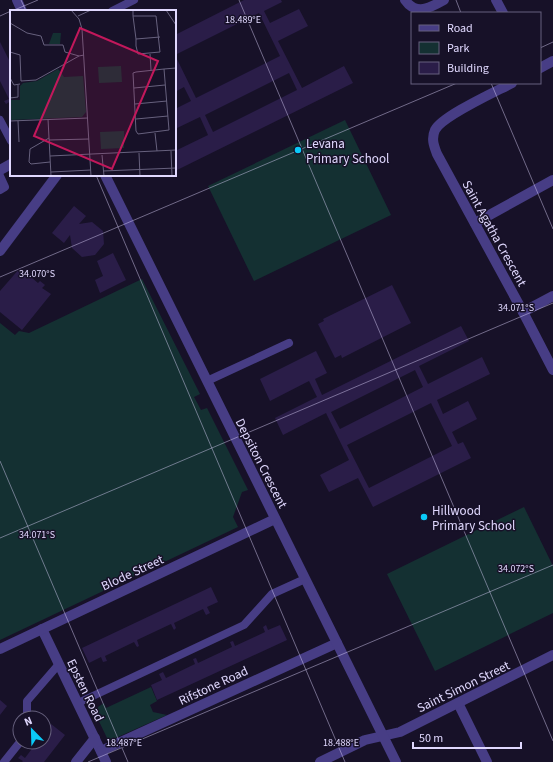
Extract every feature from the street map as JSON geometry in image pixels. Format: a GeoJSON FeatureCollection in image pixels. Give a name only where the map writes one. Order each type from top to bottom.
{"type":"FeatureCollection","features":[{"type":"Feature","properties":{"kind":"street"},"geometry":{"type":"LineString","coordinates":[[17,0],[22,10]]}},
{"type":"Feature","properties":{"kind":"street"},"geometry":{"type":"LineString","coordinates":[[405,0],[412,8],[419,9],[444,0]]}},
{"type":"Feature","properties":{"kind":"street"},"geometry":{"type":"LineString","coordinates":[[496,0],[502,12]]}},
{"type":"Feature","properties":{"kind":"street"},"geometry":{"type":"LineString","coordinates":[[541,67],[553,61]]}},
{"type":"Feature","properties":{"kind":"street","name":"Saint Agatha Crescent"},"geometry":{"type":"LineString","coordinates":[[510,84],[448,117],[435,129],[433,144],[553,370]]}},
{"type":"Feature","properties":{"kind":"street"},"geometry":{"type":"LineString","coordinates":[[0,170],[10,165]]}},
{"type":"Feature","properties":{"kind":"street"},"geometry":{"type":"LineString","coordinates":[[0,251],[56,176]]}},
{"type":"Feature","properties":{"kind":"street","name":"Depsiton Crescent"},"geometry":{"type":"LineString","coordinates":[[105,176],[396,762]]}},
{"type":"Feature","properties":{"kind":"street"},"geometry":{"type":"LineString","coordinates":[[475,223],[553,180]]}},
{"type":"Feature","properties":{"kind":"street"},"geometry":{"type":"LineString","coordinates":[[523,312],[553,296]]}},
{"type":"Feature","properties":{"kind":"street","name":"Blode Street"},"geometry":{"type":"LineString","coordinates":[[0,649],[275,518]]}},
{"type":"Feature","properties":{"kind":"street","name":"Epsten Road"},"geometry":{"type":"LineString","coordinates":[[42,629],[106,762]]}},
{"type":"Feature","properties":{"kind":"street","name":"Rifstone Road"},"geometry":{"type":"LineString","coordinates":[[101,751],[337,643]]}},
{"type":"Feature","properties":{"kind":"street","name":"Saint Simon Street"},"geometry":{"type":"LineString","coordinates":[[320,762],[365,740],[400,732],[553,655]]}},
{"type":"Feature","properties":{"kind":"street"},"geometry":{"type":"LineString","coordinates":[[458,703],[487,762]]}},
{"type":"Feature","properties":{"kind":"street"},"geometry":{"type":"LineString","coordinates":[[76,762],[95,738]]}},
{"type":"Feature","properties":{"kind":"lane"},"geometry":{"type":"LineString","coordinates":[[114,10],[134,0]]}},
{"type":"Feature","properties":{"kind":"lane"},"geometry":{"type":"LineString","coordinates":[[0,120],[10,139]]}},
{"type":"Feature","properties":{"kind":"lane"},"geometry":{"type":"LineString","coordinates":[[0,176],[5,187],[0,190]]}},
{"type":"Feature","properties":{"kind":"lane"},"geometry":{"type":"LineString","coordinates":[[206,381],[289,343]]}},
{"type":"Feature","properties":{"kind":"lane"},"geometry":{"type":"LineString","coordinates":[[78,703],[244,625],[272,594],[305,579]]}},
{"type":"Feature","properties":{"kind":"lane"},"geometry":{"type":"LineString","coordinates":[[28,710],[27,701],[59,664]]}},
{"type":"Feature","properties":{"kind":"lane"},"geometry":{"type":"LineString","coordinates":[[4,762],[14,750]]}},
{"type":"Feature","properties":{"kind":"green space"},"geometry":{"type":"Polygon","coordinates":[[[345,120],[391,215],[254,281],[208,186],[345,120]]]}},
{"type":"Feature","properties":{"kind":"green space"},"geometry":{"type":"Polygon","coordinates":[[[142,279],[200,394],[194,397],[201,410],[207,408],[248,490],[242,492],[233,517],[238,527],[0,640],[0,323],[15,335],[19,331],[29,333],[142,279]]]}},
{"type":"Feature","properties":{"kind":"green space"},"geometry":{"type":"Polygon","coordinates":[[[524,507],[553,566],[553,613],[435,671],[387,574],[524,507]]]}},
{"type":"Feature","properties":{"kind":"green space"},"geometry":{"type":"Polygon","coordinates":[[[151,687],[157,701],[150,705],[153,712],[167,715],[111,740],[107,738],[96,715],[98,707],[104,703],[106,708],[151,687]]]}},
{"type":"Feature","properties":{"kind":"building"},"geometry":{"type":"Polygon","coordinates":[[[244,0],[281,0],[282,2],[264,11],[270,23],[299,9],[308,26],[278,41],[302,88],[344,66],[353,83],[176,171],[176,151],[208,135],[200,117],[176,129],[176,108],[191,101],[184,87],[176,91],[176,56],[196,98],[280,56],[259,13],[176,55],[176,34],[244,0]],[[289,73],[205,115],[213,132],[297,90],[289,73]]]}},
{"type":"Feature","properties":{"kind":"building"},"geometry":{"type":"Polygon","coordinates":[[[0,42],[10,62],[10,102],[6,104],[4,101],[9,99],[0,81],[0,42]]]}},
{"type":"Feature","properties":{"kind":"building"},"geometry":{"type":"Polygon","coordinates":[[[74,206],[86,216],[79,224],[92,222],[103,231],[104,244],[95,255],[82,257],[72,248],[70,235],[64,243],[52,233],[74,206]]]}},
{"type":"Feature","properties":{"kind":"building"},"geometry":{"type":"Polygon","coordinates":[[[113,253],[126,280],[100,293],[95,280],[103,276],[97,261],[113,253]]]}},
{"type":"Feature","properties":{"kind":"building"},"geometry":{"type":"Polygon","coordinates":[[[20,268],[38,283],[40,281],[45,285],[42,288],[51,294],[22,330],[0,312],[0,291],[20,268]]]}},
{"type":"Feature","properties":{"kind":"building"},"geometry":{"type":"Polygon","coordinates":[[[392,285],[411,323],[342,358],[341,355],[335,358],[318,324],[324,321],[323,319],[392,285]]]}},
{"type":"Feature","properties":{"kind":"building"},"geometry":{"type":"Polygon","coordinates":[[[461,326],[469,341],[419,366],[428,384],[482,357],[490,374],[437,400],[443,414],[468,401],[477,419],[452,432],[458,444],[463,442],[471,458],[373,507],[358,478],[329,492],[320,475],[349,460],[326,413],[283,435],[275,418],[317,397],[309,381],[270,401],[260,379],[316,351],[327,373],[315,379],[322,395],[461,326]],[[415,370],[331,412],[340,429],[423,387],[415,370]],[[431,403],[347,445],[369,488],[452,446],[431,403]]]}},
{"type":"Feature","properties":{"kind":"building"},"geometry":{"type":"Polygon","coordinates":[[[211,587],[218,602],[207,607],[210,613],[206,615],[203,609],[174,623],[176,628],[174,630],[171,624],[137,640],[139,646],[137,647],[134,642],[105,656],[107,661],[103,662],[101,657],[89,663],[82,648],[211,587]]]}},
{"type":"Feature","properties":{"kind":"building"},"geometry":{"type":"Polygon","coordinates":[[[266,625],[268,630],[280,625],[287,640],[157,700],[151,685],[162,680],[159,674],[163,672],[166,678],[195,664],[193,659],[196,658],[198,663],[232,647],[230,642],[233,641],[235,646],[265,632],[263,627],[266,625]]]}},
{"type":"Feature","properties":{"kind":"building"},"geometry":{"type":"Polygon","coordinates":[[[0,700],[7,706],[0,715],[0,700]]]}},
{"type":"Feature","properties":{"kind":"building"},"geometry":{"type":"Polygon","coordinates":[[[52,725],[65,735],[44,762],[22,762],[23,761],[18,758],[21,755],[25,758],[31,750],[52,750],[52,725]]]}},
{"type":"Feature","properties":{"kind":"place","name":"Levana Primary School"},"geometry":{"type":"Point","coordinates":[298,150]}},
{"type":"Feature","properties":{"kind":"place","name":"Hillwood Primary School"},"geometry":{"type":"Point","coordinates":[424,517]}}]}
